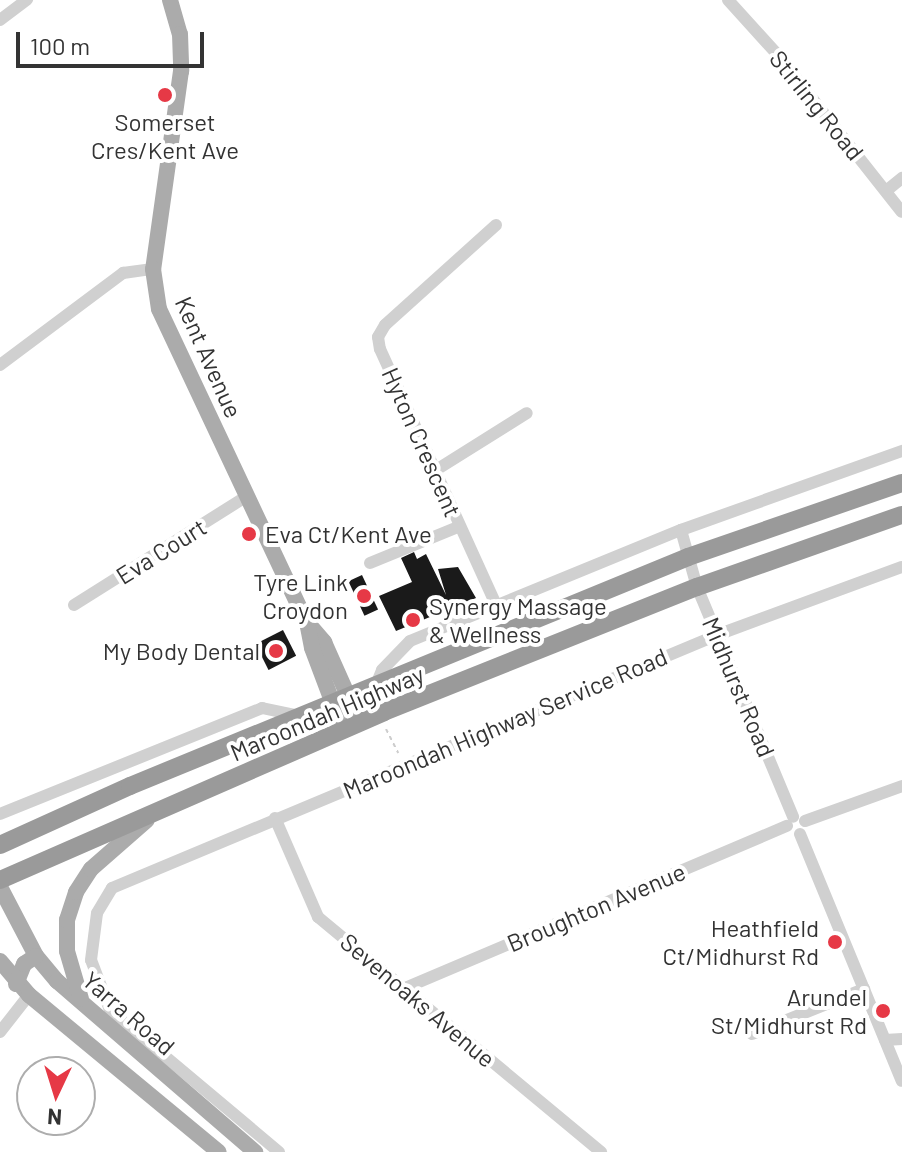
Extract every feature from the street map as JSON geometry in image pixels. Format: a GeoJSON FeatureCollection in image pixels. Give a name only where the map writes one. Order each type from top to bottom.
{"type":"FeatureCollection","features":[{"type":"Feature","properties":{"kind":"highway","name":"Maroondah Highway"},"geometry":{"type":"LineString","coordinates":[[0,845],[130,786],[688,557],[902,483]]}},
{"type":"Feature","properties":{"kind":"highway","name":"Maroondah Highway"},"geometry":{"type":"LineString","coordinates":[[0,880],[351,726],[697,587],[902,515]]}},
{"type":"Feature","properties":{"kind":"main road","name":"Kent Avenue"},"geometry":{"type":"LineString","coordinates":[[170,0],[180,34],[181,71],[153,269],[159,309],[306,621],[331,703],[351,726]]}},
{"type":"Feature","properties":{"kind":"main road","name":"Kent Avenue"},"geometry":{"type":"LineString","coordinates":[[306,621],[324,642],[349,696],[351,726]]}},
{"type":"Feature","properties":{"kind":"main road"},"geometry":{"type":"LineString","coordinates":[[89,1012],[75,984],[67,951],[67,920],[76,892],[91,869],[161,809]]}},
{"type":"Feature","properties":{"kind":"main road","name":"Yarra Road"},"geometry":{"type":"LineString","coordinates":[[0,887],[36,956],[89,1012],[167,1068],[255,1152]]}},
{"type":"Feature","properties":{"kind":"main road"},"geometry":{"type":"LineString","coordinates":[[0,975],[22,990],[24,964],[36,956]]}},
{"type":"Feature","properties":{"kind":"main road","name":"Yarra Road"},"geometry":{"type":"LineString","coordinates":[[0,961],[22,990],[219,1152]]}},
{"type":"Feature","properties":{"kind":"main road"},"geometry":{"type":"LineString","coordinates":[[147,1093],[167,1068]]}},
{"type":"Feature","properties":{"kind":"street"},"geometry":{"type":"LineString","coordinates":[[0,20],[27,0]]}},
{"type":"Feature","properties":{"kind":"street","name":"Stirling Road"},"geometry":{"type":"LineString","coordinates":[[728,0],[777,54],[902,212]]}},
{"type":"Feature","properties":{"kind":"street"},"geometry":{"type":"LineString","coordinates":[[886,191],[902,178]]}},
{"type":"Feature","properties":{"kind":"street","name":"Hyton Crescent"},"geometry":{"type":"LineString","coordinates":[[496,225],[385,325],[378,337],[380,349],[497,607]]}},
{"type":"Feature","properties":{"kind":"street"},"geometry":{"type":"LineString","coordinates":[[0,365],[123,273],[153,269]]}},
{"type":"Feature","properties":{"kind":"street"},"geometry":{"type":"LineString","coordinates":[[436,470],[527,413]]}},
{"type":"Feature","properties":{"kind":"street"},"geometry":{"type":"LineString","coordinates":[[376,685],[382,670],[410,641],[681,530],[902,451]]}},
{"type":"Feature","properties":{"kind":"street","name":"Eva Court"},"geometry":{"type":"LineString","coordinates":[[74,605],[247,496]]}},
{"type":"Feature","properties":{"kind":"street"},"geometry":{"type":"LineString","coordinates":[[370,563],[460,526]]}},
{"type":"Feature","properties":{"kind":"street","name":"Midhurst Road"},"geometry":{"type":"LineString","coordinates":[[681,530],[697,587],[902,1081]]}},
{"type":"Feature","properties":{"kind":"street","name":"Maroondah Highway Service Road"},"geometry":{"type":"LineString","coordinates":[[167,1068],[110,1010],[92,970],[97,913],[112,888],[717,635],[902,567]]}},
{"type":"Feature","properties":{"kind":"street"},"geometry":{"type":"LineString","coordinates":[[0,814],[262,708],[301,716]]}},
{"type":"Feature","properties":{"kind":"street","name":"Broughton Avenue"},"geometry":{"type":"LineString","coordinates":[[405,988],[796,824],[902,786]]}},
{"type":"Feature","properties":{"kind":"street","name":"Sevenoaks Avenue"},"geometry":{"type":"LineString","coordinates":[[275,818],[318,917],[601,1152]]}},
{"type":"Feature","properties":{"kind":"street"},"geometry":{"type":"LineString","coordinates":[[752,1034],[864,989]]}},
{"type":"Feature","properties":{"kind":"street"},"geometry":{"type":"LineString","coordinates":[[0,1032],[22,990]]}},
{"type":"Feature","properties":{"kind":"street"},"geometry":{"type":"LineString","coordinates":[[885,1040],[902,1039]]}},
{"type":"Feature","properties":{"kind":"street"},"geometry":{"type":"LineString","coordinates":[[167,1068],[279,1152]]}},
{"type":"Feature","properties":{"kind":"path"},"geometry":{"type":"LineString","coordinates":[[386,729],[401,766]]}},
{"type":"Feature","properties":{"kind":"building"},"geometry":{"type":"Polygon","coordinates":[[[414,552],[417,559],[426,554],[446,595],[438,569],[458,567],[476,598],[396,631],[379,596],[412,582],[401,558],[414,552]]]}},
{"type":"Feature","properties":{"kind":"building"},"geometry":{"type":"Polygon","coordinates":[[[362,575],[378,609],[364,616],[348,581],[362,575]]]}},
{"type":"Feature","properties":{"kind":"building","name":"My Body Dental"},"geometry":{"type":"Polygon","coordinates":[[[283,630],[296,656],[269,670],[255,644],[283,630]]]}},
{"type":"Feature","properties":{"kind":"place","name":"Somerset Cres/Kent Ave"},"geometry":{"type":"Point","coordinates":[165,95]}},
{"type":"Feature","properties":{"kind":"place","name":"Eva Ct/Kent Ave"},"geometry":{"type":"Point","coordinates":[249,534]}},
{"type":"Feature","properties":{"kind":"place","name":"Tyre Link Croydon"},"geometry":{"type":"Point","coordinates":[364,596]}},
{"type":"Feature","properties":{"kind":"place","name":"Synergy Massage & Wellness"},"geometry":{"type":"Point","coordinates":[413,620]}},
{"type":"Feature","properties":{"kind":"place","name":"My Body Dental"},"geometry":{"type":"Point","coordinates":[276,651]}},
{"type":"Feature","properties":{"kind":"place","name":"Heathfield Ct/Midhurst Rd"},"geometry":{"type":"Point","coordinates":[835,942]}},
{"type":"Feature","properties":{"kind":"place","name":"Arundel St/Midhurst Rd"},"geometry":{"type":"Point","coordinates":[883,1011]}}]}
